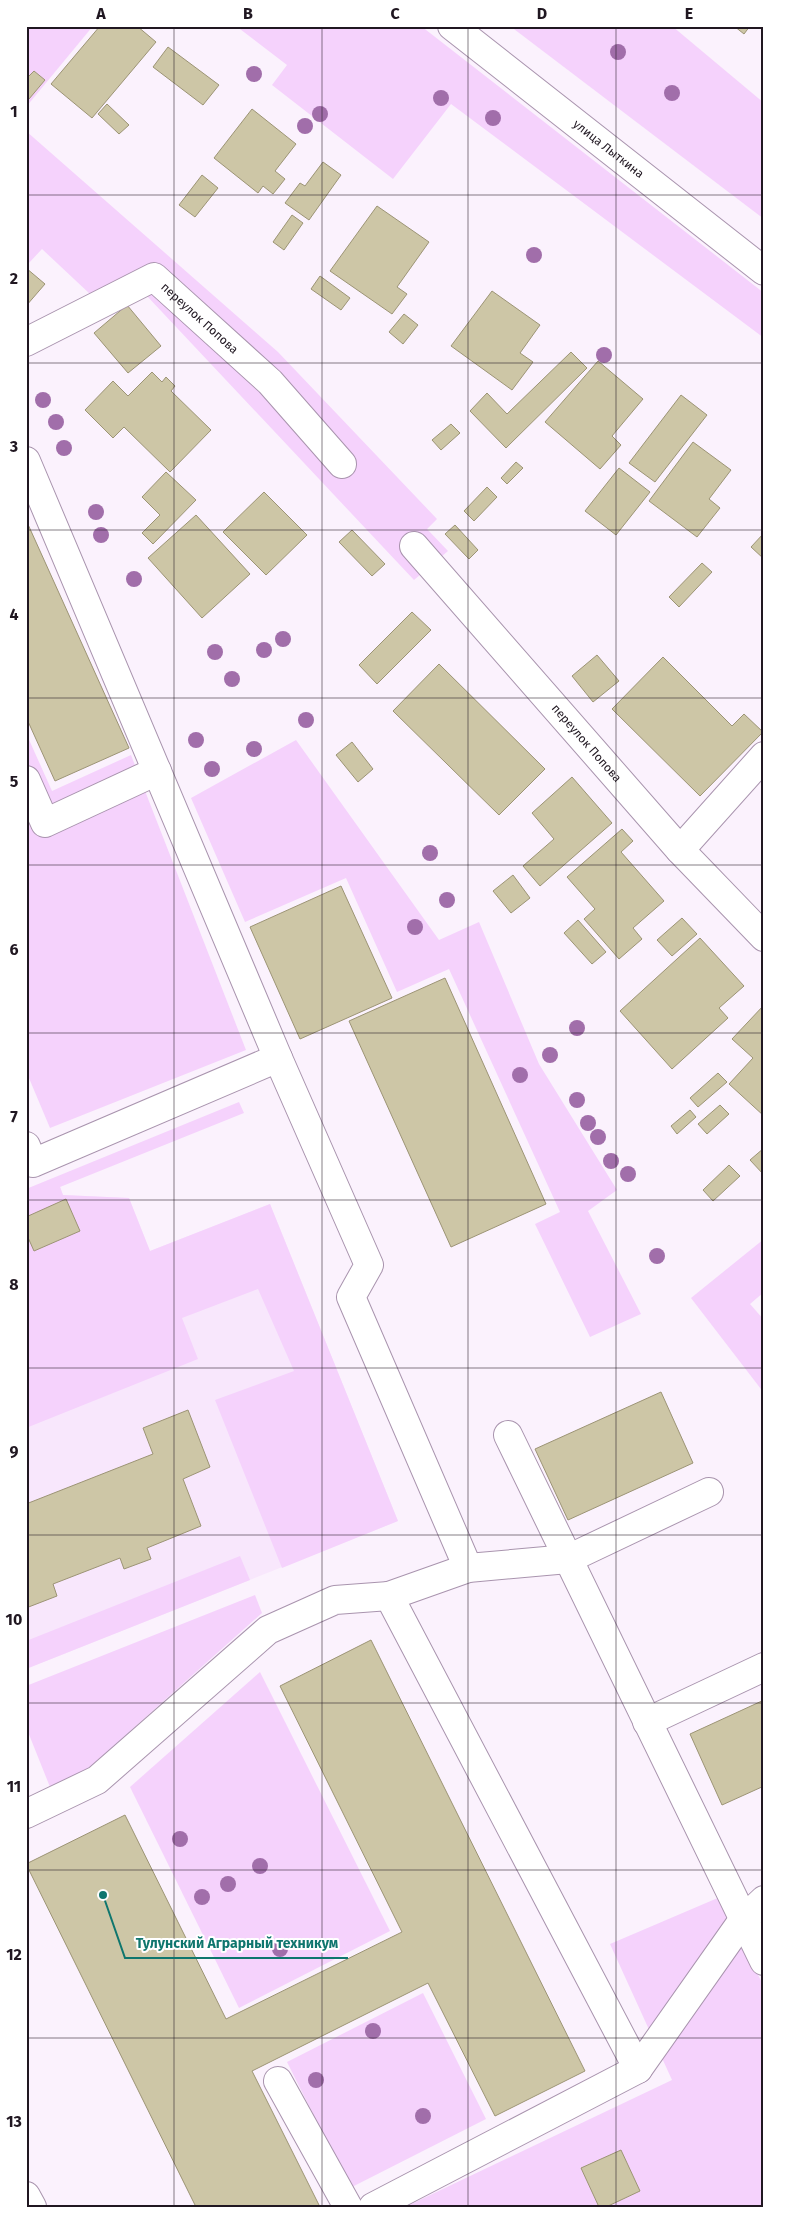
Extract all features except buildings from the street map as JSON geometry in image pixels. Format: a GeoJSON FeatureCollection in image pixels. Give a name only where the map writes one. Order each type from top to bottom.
{"type":"FeatureCollection","features":[{"type":"Feature","properties":{"kind":"street","name":"улица Лыткина"},"geometry":{"type":"LineString","coordinates":[[452,26],[764,271]]}},
{"type":"Feature","properties":{"kind":"street","name":"переулок Попова"},"geometry":{"type":"LineString","coordinates":[[26,342],[154,277],[270,382],[342,464]]}},
{"type":"Feature","properties":{"kind":"street"},"geometry":{"type":"LineString","coordinates":[[26,461],[278,1058],[369,1264],[351,1297],[468,1568]]}},
{"type":"Feature","properties":{"kind":"street","name":"переулок Попова"},"geometry":{"type":"LineString","coordinates":[[414,546],[680,850],[764,937]]}},
{"type":"Feature","properties":{"kind":"street"},"geometry":{"type":"LineString","coordinates":[[680,850],[764,756]]}},
{"type":"Feature","properties":{"kind":"street"},"geometry":{"type":"LineString","coordinates":[[26,780],[45,823],[157,771]]}},
{"type":"Feature","properties":{"kind":"street"},"geometry":{"type":"LineString","coordinates":[[28,1158],[278,1058]]}},
{"type":"Feature","properties":{"kind":"street"},"geometry":{"type":"LineString","coordinates":[[508,1435],[764,1961]]}},
{"type":"Feature","properties":{"kind":"street"},"geometry":{"type":"LineString","coordinates":[[26,1814],[97,1780],[268,1630],[335,1600],[389,1596],[468,1568],[568,1559],[709,1492]]}},
{"type":"Feature","properties":{"kind":"street"},"geometry":{"type":"LineString","coordinates":[[389,1596],[638,2069]]}},
{"type":"Feature","properties":{"kind":"street"},"geometry":{"type":"LineString","coordinates":[[647,1722],[764,1667]]}},
{"type":"Feature","properties":{"kind":"street"},"geometry":{"type":"LineString","coordinates":[[373,2207],[638,2069],[743,1920],[764,1900]]}},
{"type":"Feature","properties":{"kind":"street"},"geometry":{"type":"LineString","coordinates":[[278,2081],[348,2207]]}},
{"type":"Feature","properties":{"kind":"street"},"geometry":{"type":"LineString","coordinates":[[26,2196],[32,2207]]}},
{"type":"Feature","properties":{"kind":"shaded area"},"geometry":{"type":"Polygon","coordinates":[[[26,26],[93,26],[26,107],[26,26]]]}},
{"type":"Feature","properties":{"kind":"shaded area"},"geometry":{"type":"Polygon","coordinates":[[[236,26],[421,26],[764,293],[764,338],[451,104],[393,179],[272,85],[287,65],[236,26]]]}},
{"type":"Feature","properties":{"kind":"shaded area"},"geometry":{"type":"Polygon","coordinates":[[[510,26],[672,26],[764,103],[764,219],[510,26]]]}},
{"type":"Feature","properties":{"kind":"shaded area"},"geometry":{"type":"Polygon","coordinates":[[[26,131],[278,352],[437,519],[427,529],[448,551],[414,580],[131,279],[90,294],[42,249],[28,264],[26,262],[26,131]]]}},
{"type":"Feature","properties":{"kind":"shaded area"},"geometry":{"type":"Polygon","coordinates":[[[26,733],[52,791],[131,755],[246,1050],[50,1128],[26,1071],[26,733]]]}},
{"type":"Feature","properties":{"kind":"shaded area"},"geometry":{"type":"Polygon","coordinates":[[[296,740],[439,940],[479,922],[539,1064],[617,1190],[588,1211],[641,1314],[590,1337],[535,1224],[560,1212],[449,969],[397,992],[346,878],[245,922],[191,798],[296,740]]]}},
{"type":"Feature","properties":{"kind":"shaded area"},"geometry":{"type":"Polygon","coordinates":[[[239,1102],[244,1113],[60,1187],[63,1195],[129,1198],[150,1251],[270,1204],[398,1521],[282,1568],[215,1400],[294,1371],[258,1289],[182,1318],[198,1359],[26,1428],[26,1189],[239,1102]]]}},
{"type":"Feature","properties":{"kind":"shaded area"},"geometry":{"type":"Polygon","coordinates":[[[60,1186],[63,1195],[129,1198],[150,1251],[270,1204],[398,1521],[26,1669],[26,1200],[60,1186]]]}},
{"type":"Feature","properties":{"kind":"shaded area"},"geometry":{"type":"Polygon","coordinates":[[[764,1239],[764,1292],[750,1304],[764,1320],[764,1393],[691,1298],[764,1239]]]}},
{"type":"Feature","properties":{"kind":"shaded area"},"geometry":{"type":"Polygon","coordinates":[[[240,1556],[250,1580],[26,1669],[26,1641],[240,1556]]]}},
{"type":"Feature","properties":{"kind":"shaded area"},"geometry":{"type":"Polygon","coordinates":[[[255,1595],[262,1613],[80,1776],[50,1787],[26,1727],[26,1686],[255,1595]]]}},
{"type":"Feature","properties":{"kind":"shaded area"},"geometry":{"type":"Polygon","coordinates":[[[260,1672],[390,1931],[239,2008],[130,1787],[260,1672]]]}},
{"type":"Feature","properties":{"kind":"shaded area"},"geometry":{"type":"Polygon","coordinates":[[[720,1897],[764,1987],[764,2207],[606,2207],[640,2191],[621,2150],[582,2168],[599,2207],[405,2207],[672,2080],[610,1944],[720,1897]]]}},
{"type":"Feature","properties":{"kind":"shaded area"},"geometry":{"type":"Polygon","coordinates":[[[423,1993],[486,2119],[350,2188],[287,2062],[423,1993]]]}},
{"type":"Feature","properties":{"kind":"place","name":"Тулунский Аграрный техникум"},"geometry":{"type":"Point","coordinates":[103,1895]}}]}
